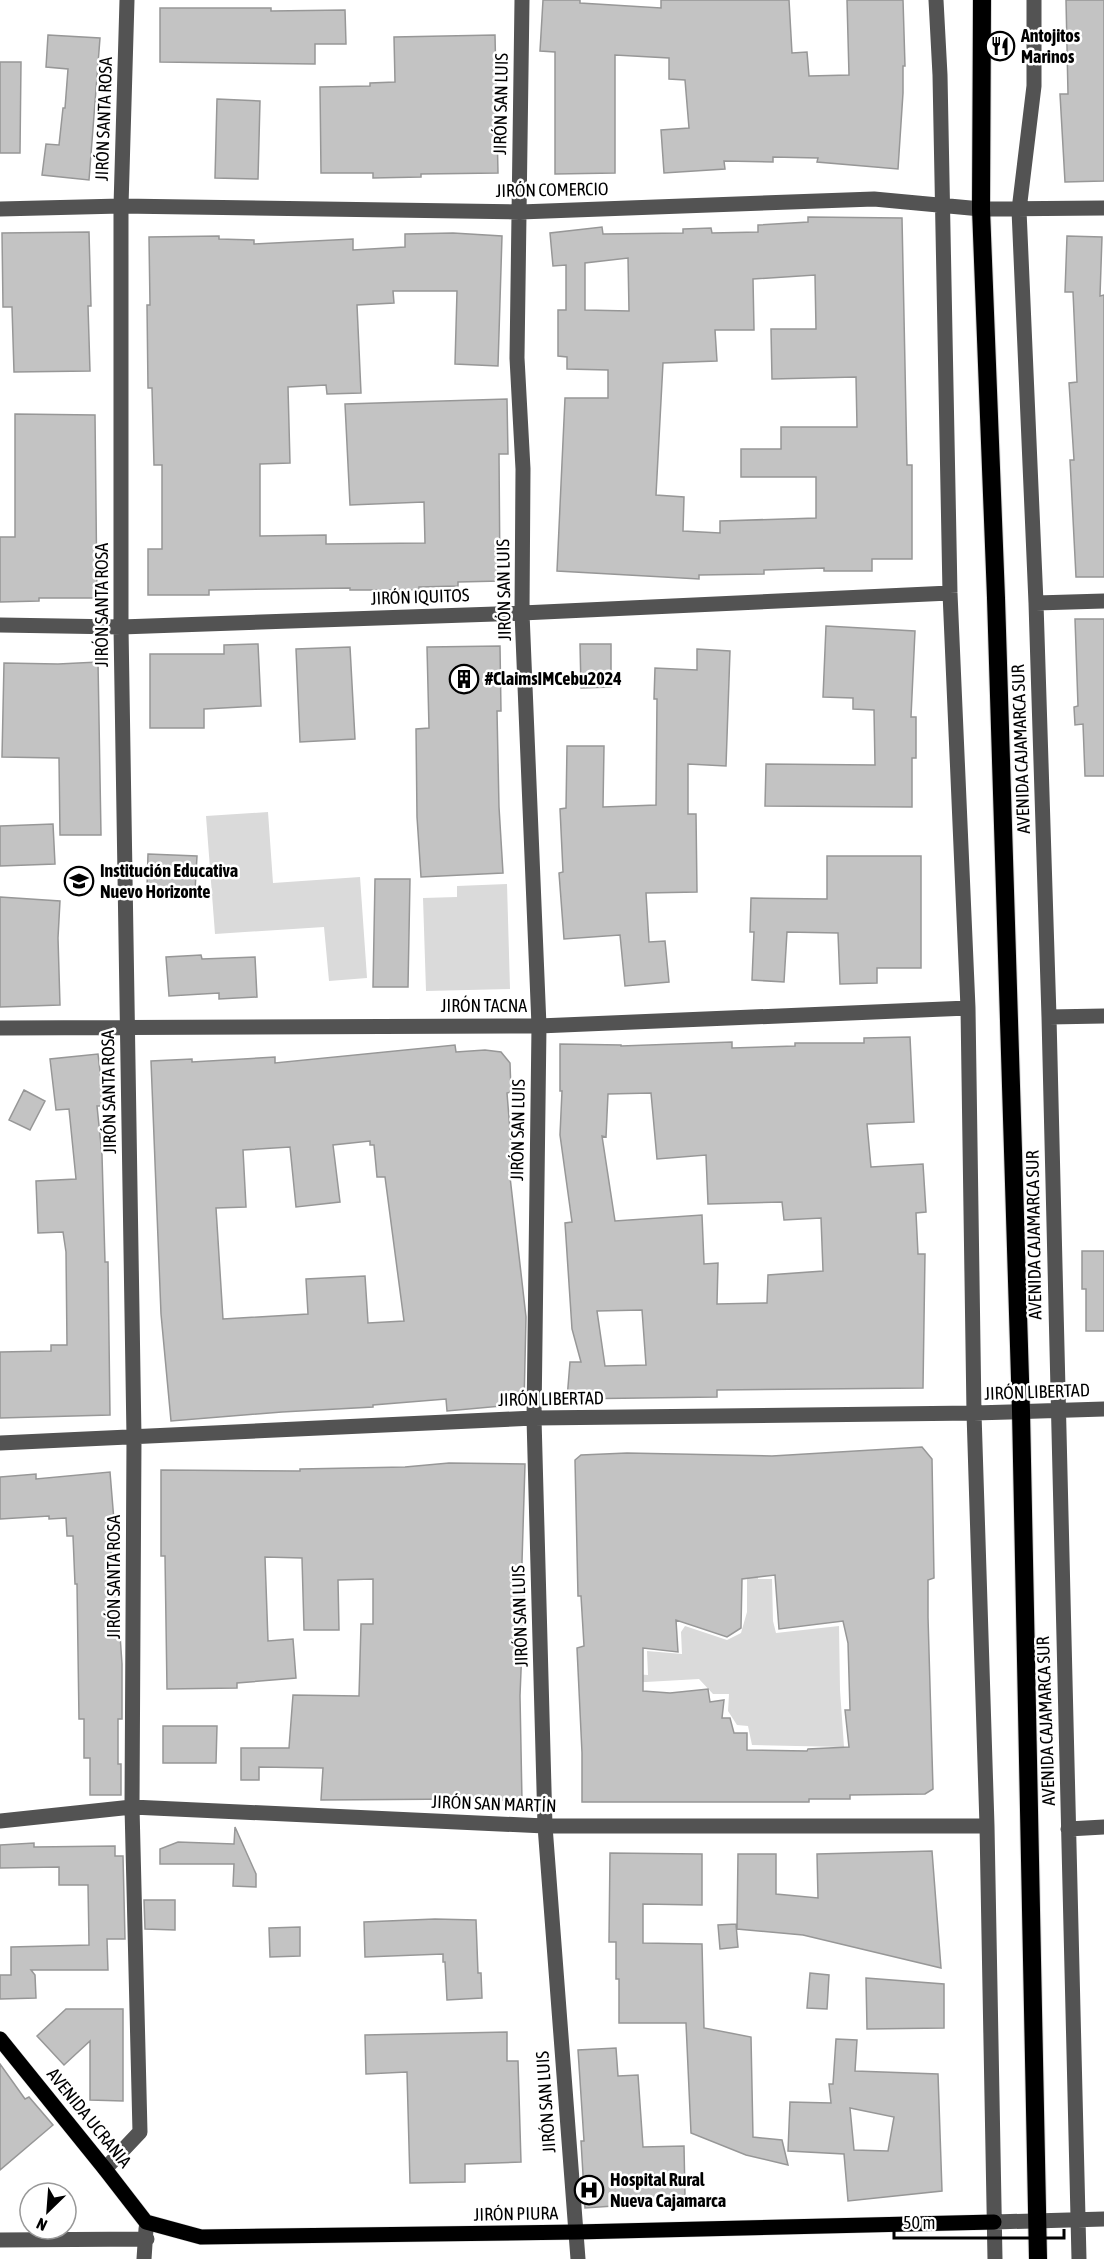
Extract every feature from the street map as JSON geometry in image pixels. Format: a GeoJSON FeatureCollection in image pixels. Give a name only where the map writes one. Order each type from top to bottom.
{"type":"FeatureCollection","features":[{"type":"Feature","properties":{"kind":"highway"},"geometry":{"type":"LineString","coordinates":[[982,0],[981,209],[997,610],[1021,1410],[1038,2259]]}},
{"type":"Feature","properties":{"kind":"main road","name":"AVENIDA UCRANIA"},"geometry":{"type":"LineString","coordinates":[[0,2039],[146,2222]]}},
{"type":"Feature","properties":{"kind":"main road","name":"JIRÓN PIURA"},"geometry":{"type":"LineString","coordinates":[[146,2222],[201,2237],[576,2232],[994,2222]]}},
{"type":"Feature","properties":{"kind":"street","name":"JIRÓN SANTA ROSA"},"geometry":{"type":"LineString","coordinates":[[105,2169],[140,2132],[132,1807],[134,1437],[121,627],[121,206],[127,0]]}},
{"type":"Feature","properties":{"kind":"street","name":"JIRÓN SAN LUIS"},"geometry":{"type":"LineString","coordinates":[[522,0],[517,358],[523,469],[522,613],[539,1026],[534,1418],[545,1826],[578,2259]]}},
{"type":"Feature","properties":{"kind":"street"},"geometry":{"type":"LineString","coordinates":[[936,0],[940,75],[950,593],[968,1008],[974,1413],[987,1826],[995,2259]]}},
{"type":"Feature","properties":{"kind":"street","name":"AVENIDA CAJAMARCA SUR"},"geometry":{"type":"LineString","coordinates":[[1034,0],[1034,86],[1019,210],[1036,603],[1049,1017],[1078,2259]]}},
{"type":"Feature","properties":{"kind":"street","name":"JIRÓN COMERCIO"},"geometry":{"type":"LineString","coordinates":[[0,209],[121,206],[520,212],[874,199],[981,209],[1104,208]]}},
{"type":"Feature","properties":{"kind":"street","name":"JIRÓN IQUITOS"},"geometry":{"type":"LineString","coordinates":[[0,625],[121,627],[522,613],[950,593]]}},
{"type":"Feature","properties":{"kind":"street"},"geometry":{"type":"LineString","coordinates":[[1036,603],[1104,601]]}},
{"type":"Feature","properties":{"kind":"street","name":"JIRÓN TACNA"},"geometry":{"type":"LineString","coordinates":[[0,1028],[539,1026],[968,1008]]}},
{"type":"Feature","properties":{"kind":"street"},"geometry":{"type":"LineString","coordinates":[[1049,1017],[1104,1016]]}},
{"type":"Feature","properties":{"kind":"street","name":"JIRÓN LIBERTAD"},"geometry":{"type":"LineString","coordinates":[[0,1443],[534,1418],[974,1413],[1104,1409]]}},
{"type":"Feature","properties":{"kind":"street","name":"JIRÓN SAN MARTÍN"},"geometry":{"type":"LineString","coordinates":[[0,1821],[132,1807],[545,1826],[987,1826]]}},
{"type":"Feature","properties":{"kind":"street"},"geometry":{"type":"LineString","coordinates":[[1068,1829],[1104,1827]]}},
{"type":"Feature","properties":{"kind":"street","name":"JIRÓN PIURA"},"geometry":{"type":"LineString","coordinates":[[994,2222],[1104,2219]]}},
{"type":"Feature","properties":{"kind":"street"},"geometry":{"type":"LineString","coordinates":[[144,2259],[147,2239],[146,2222]]}},
{"type":"Feature","properties":{"kind":"street"},"geometry":{"type":"LineString","coordinates":[[0,2240],[147,2239]]}},
{"type":"Feature","properties":{"kind":"shaded area"},"geometry":{"type":"Polygon","coordinates":[[[268,812],[273,883],[360,877],[367,978],[329,981],[324,927],[215,934],[206,816],[268,812]]]}},
{"type":"Feature","properties":{"kind":"shaded area"},"geometry":{"type":"Polygon","coordinates":[[[507,884],[510,989],[426,991],[423,898],[457,897],[457,886],[507,884]]]}},
{"type":"Feature","properties":{"kind":"shaded area"},"geometry":{"type":"Polygon","coordinates":[[[756,1531],[758,1579],[772,1579],[773,1621],[776,1633],[839,1626],[844,1747],[752,1745],[748,1726],[737,1725],[728,1711],[729,1694],[713,1694],[699,1679],[628,1683],[634,1674],[648,1675],[647,1651],[682,1654],[681,1632],[685,1626],[727,1640],[741,1633],[747,1612],[747,1560],[756,1531]]]}},
{"type":"Feature","properties":{"kind":"building"},"geometry":{"type":"Polygon","coordinates":[[[543,0],[580,0],[580,3],[661,8],[661,0],[789,0],[792,53],[807,52],[809,76],[849,75],[847,0],[903,0],[905,66],[903,66],[898,169],[817,162],[818,158],[773,157],[773,162],[724,161],[725,169],[664,173],[661,130],[689,128],[685,80],[669,79],[669,58],[615,55],[615,173],[555,174],[555,52],[540,51],[543,0]]]}},
{"type":"Feature","properties":{"kind":"building"},"geometry":{"type":"Polygon","coordinates":[[[1066,0],[1104,0],[1104,181],[1065,182],[1060,94],[1068,94],[1066,0]]]}},
{"type":"Feature","properties":{"kind":"building"},"geometry":{"type":"Polygon","coordinates":[[[160,8],[345,10],[346,44],[315,44],[315,64],[160,62],[160,8]]]}},
{"type":"Feature","properties":{"kind":"building"},"geometry":{"type":"Polygon","coordinates":[[[48,35],[100,38],[89,180],[42,175],[46,144],[59,145],[68,69],[46,67],[48,35]]]}},
{"type":"Feature","properties":{"kind":"building"},"geometry":{"type":"Polygon","coordinates":[[[495,35],[498,173],[421,174],[421,177],[373,178],[373,173],[321,173],[320,87],[370,86],[370,83],[395,82],[394,37],[495,35]]]}},
{"type":"Feature","properties":{"kind":"building"},"geometry":{"type":"Polygon","coordinates":[[[0,62],[21,62],[20,153],[0,153],[0,62]]]}},
{"type":"Feature","properties":{"kind":"building"},"geometry":{"type":"Polygon","coordinates":[[[217,99],[260,101],[258,179],[215,178],[217,99]]]}},
{"type":"Feature","properties":{"kind":"building"},"geometry":{"type":"Polygon","coordinates":[[[808,217],[902,218],[907,465],[912,465],[912,559],[872,559],[872,571],[824,571],[824,568],[764,570],[764,574],[699,575],[699,579],[557,571],[565,398],[608,398],[608,370],[567,369],[567,357],[558,356],[558,310],[566,310],[566,265],[553,266],[550,233],[602,227],[603,234],[683,233],[683,229],[711,228],[712,233],[758,232],[758,225],[808,222],[808,217]],[[628,258],[585,263],[585,310],[629,311],[628,258]],[[815,275],[753,279],[754,330],[715,330],[717,361],[663,363],[656,495],[684,497],[683,531],[720,533],[720,521],[816,518],[816,477],[741,477],[741,449],[781,449],[781,427],[857,427],[856,377],[772,379],[771,329],[816,329],[815,275]]]}},
{"type":"Feature","properties":{"kind":"building"},"geometry":{"type":"Polygon","coordinates":[[[89,232],[90,371],[14,372],[12,307],[3,307],[2,233],[89,232]]]}},
{"type":"Feature","properties":{"kind":"building"},"geometry":{"type":"Polygon","coordinates":[[[453,233],[502,236],[498,366],[455,364],[457,291],[393,291],[394,303],[357,305],[361,393],[327,394],[326,385],[288,387],[290,463],[260,464],[260,536],[326,535],[326,544],[425,543],[424,502],[350,505],[345,404],[507,399],[508,454],[499,454],[500,581],[458,582],[458,586],[419,587],[419,590],[350,590],[350,588],[209,590],[209,595],[148,595],[148,549],[162,549],[162,465],[154,465],[152,388],[148,388],[149,237],[219,236],[219,239],[254,240],[254,244],[353,239],[353,250],[405,247],[405,234],[453,233]]]}},
{"type":"Feature","properties":{"kind":"building"},"geometry":{"type":"Polygon","coordinates":[[[1067,236],[1102,237],[1100,296],[1104,295],[1104,577],[1076,577],[1070,460],[1074,460],[1069,383],[1077,382],[1073,292],[1065,292],[1067,236]]]}},
{"type":"Feature","properties":{"kind":"building"},"geometry":{"type":"Polygon","coordinates":[[[15,414],[95,415],[97,598],[39,598],[39,601],[0,602],[0,537],[15,537],[15,414]]]}},
{"type":"Feature","properties":{"kind":"building"},"geometry":{"type":"Polygon","coordinates":[[[1075,619],[1104,619],[1104,776],[1085,776],[1083,724],[1075,725],[1074,707],[1078,706],[1075,619]]]}},
{"type":"Feature","properties":{"kind":"building"},"geometry":{"type":"Polygon","coordinates":[[[826,626],[915,631],[911,717],[916,717],[916,758],[912,758],[912,807],[765,806],[766,764],[875,765],[874,710],[853,709],[853,698],[823,697],[826,626]]]}},
{"type":"Feature","properties":{"kind":"building"},"geometry":{"type":"Polygon","coordinates":[[[258,644],[261,706],[204,709],[204,728],[150,728],[150,654],[224,654],[224,645],[258,644]]]}},
{"type":"Feature","properties":{"kind":"building"},"geometry":{"type":"Polygon","coordinates":[[[580,644],[611,644],[611,687],[581,688],[580,644]]]}},
{"type":"Feature","properties":{"kind":"building"},"geometry":{"type":"Polygon","coordinates":[[[500,646],[501,711],[497,711],[503,873],[421,877],[417,817],[416,729],[429,728],[427,647],[500,646]]]}},
{"type":"Feature","properties":{"kind":"building"},"geometry":{"type":"Polygon","coordinates":[[[350,647],[355,739],[300,742],[296,649],[350,647]]]}},
{"type":"Feature","properties":{"kind":"building"},"geometry":{"type":"Polygon","coordinates":[[[697,649],[730,651],[726,766],[688,764],[688,814],[696,814],[697,892],[646,893],[649,942],[665,941],[669,982],[625,986],[620,935],[564,939],[559,873],[563,872],[560,809],[566,808],[567,746],[604,746],[603,807],[656,805],[655,668],[697,670],[697,649]]]}},
{"type":"Feature","properties":{"kind":"building"},"geometry":{"type":"Polygon","coordinates":[[[98,662],[101,835],[60,835],[59,758],[2,757],[4,663],[98,662]]]}},
{"type":"Feature","properties":{"kind":"building"},"geometry":{"type":"Polygon","coordinates":[[[53,824],[55,864],[0,866],[0,826],[53,824]]]}},
{"type":"Feature","properties":{"kind":"building"},"geometry":{"type":"Polygon","coordinates":[[[148,854],[197,856],[195,891],[147,888],[148,854]]]}},
{"type":"Feature","properties":{"kind":"building"},"geometry":{"type":"Polygon","coordinates":[[[827,856],[921,856],[921,968],[877,968],[877,983],[840,984],[838,933],[787,932],[784,982],[752,980],[754,932],[750,932],[751,898],[827,899],[827,856]]]}},
{"type":"Feature","properties":{"kind":"building"},"geometry":{"type":"Polygon","coordinates":[[[375,879],[410,879],[408,987],[373,987],[375,879]]]}},
{"type":"Feature","properties":{"kind":"building"},"geometry":{"type":"Polygon","coordinates":[[[0,897],[60,901],[58,938],[60,1005],[0,1007],[0,897]]]}},
{"type":"Feature","properties":{"kind":"building"},"geometry":{"type":"Polygon","coordinates":[[[201,955],[202,959],[255,957],[257,997],[219,999],[219,993],[169,996],[166,957],[201,955]]]}},
{"type":"Feature","properties":{"kind":"building"},"geometry":{"type":"Polygon","coordinates":[[[910,1037],[914,1122],[867,1124],[871,1167],[923,1164],[926,1212],[916,1213],[918,1254],[925,1254],[923,1388],[717,1390],[717,1397],[567,1399],[570,1362],[581,1362],[572,1329],[565,1223],[572,1222],[560,1135],[562,1091],[560,1091],[560,1044],[621,1046],[732,1042],[732,1048],[795,1046],[795,1043],[864,1043],[864,1038],[910,1037]],[[651,1093],[608,1094],[606,1137],[602,1136],[615,1221],[702,1215],[704,1264],[718,1263],[717,1304],[767,1303],[768,1275],[823,1271],[821,1218],[784,1220],[782,1202],[708,1204],[706,1155],[657,1159],[651,1093]],[[642,1310],[597,1311],[605,1366],[646,1365],[642,1310]]]}},
{"type":"Feature","properties":{"kind":"building"},"geometry":{"type":"Polygon","coordinates":[[[455,1045],[456,1052],[485,1050],[501,1052],[510,1063],[511,1092],[507,1093],[513,1167],[509,1168],[526,1317],[524,1404],[447,1411],[446,1399],[373,1405],[373,1407],[171,1421],[161,1314],[151,1061],[192,1059],[192,1062],[275,1057],[275,1063],[455,1045]],[[370,1141],[333,1145],[340,1202],[296,1207],[290,1147],[243,1150],[246,1207],[216,1208],[223,1319],[308,1314],[306,1279],[365,1276],[368,1323],[404,1321],[385,1177],[377,1177],[374,1145],[370,1145],[370,1141]]]}},
{"type":"Feature","properties":{"kind":"building"},"geometry":{"type":"Polygon","coordinates":[[[98,1054],[104,1106],[97,1106],[102,1155],[105,1262],[108,1262],[110,1415],[0,1418],[0,1352],[51,1351],[51,1345],[67,1345],[66,1252],[63,1232],[38,1233],[36,1181],[76,1179],[69,1109],[56,1110],[50,1059],[98,1054]]]}},
{"type":"Feature","properties":{"kind":"building"},"geometry":{"type":"Polygon","coordinates":[[[24,1090],[45,1101],[30,1130],[9,1120],[24,1090]]]}},
{"type":"Feature","properties":{"kind":"building"},"geometry":{"type":"Polygon","coordinates":[[[1082,1251],[1104,1251],[1104,1331],[1086,1331],[1086,1289],[1082,1289],[1082,1251]]]}},
{"type":"Feature","properties":{"kind":"building"},"geometry":{"type":"Polygon","coordinates":[[[922,1447],[932,1459],[934,1578],[928,1580],[928,1617],[933,1789],[925,1794],[850,1795],[850,1799],[809,1799],[809,1802],[582,1802],[577,1648],[584,1646],[581,1596],[578,1596],[575,1460],[581,1455],[627,1453],[772,1456],[922,1447]],[[775,1575],[742,1579],[741,1628],[727,1637],[676,1620],[678,1652],[643,1648],[643,1691],[670,1693],[708,1689],[710,1702],[724,1700],[722,1718],[730,1718],[734,1733],[747,1733],[747,1750],[807,1751],[808,1749],[849,1747],[845,1710],[850,1710],[848,1643],[843,1621],[779,1629],[775,1575]]]}},
{"type":"Feature","properties":{"kind":"building"},"geometry":{"type":"Polygon","coordinates":[[[449,1463],[525,1464],[522,1562],[524,1597],[520,1696],[522,1801],[321,1800],[323,1768],[259,1767],[259,1780],[241,1780],[241,1748],[289,1748],[293,1695],[359,1696],[361,1624],[373,1624],[373,1579],[338,1580],[339,1630],[304,1630],[302,1558],[265,1557],[268,1641],[293,1639],[296,1678],[237,1683],[237,1688],[167,1689],[165,1556],[161,1556],[161,1470],[300,1471],[300,1469],[405,1467],[449,1463]]]}},
{"type":"Feature","properties":{"kind":"building"},"geometry":{"type":"Polygon","coordinates":[[[110,1472],[115,1533],[110,1533],[113,1587],[116,1587],[116,1635],[120,1635],[122,1664],[122,1719],[118,1719],[121,1795],[90,1795],[90,1758],[84,1758],[84,1719],[79,1719],[77,1584],[75,1584],[73,1536],[67,1536],[66,1518],[49,1519],[49,1516],[0,1519],[0,1477],[36,1474],[36,1479],[110,1472]]]}},
{"type":"Feature","properties":{"kind":"building"},"geometry":{"type":"Polygon","coordinates":[[[163,1726],[217,1726],[216,1763],[163,1763],[163,1726]]]}},
{"type":"Feature","properties":{"kind":"building"},"geometry":{"type":"Polygon","coordinates":[[[235,1827],[256,1874],[256,1887],[233,1886],[234,1864],[160,1864],[160,1849],[178,1842],[234,1844],[235,1827]]]}},
{"type":"Feature","properties":{"kind":"building"},"geometry":{"type":"Polygon","coordinates":[[[34,1843],[34,1847],[115,1846],[115,1856],[123,1856],[125,1939],[107,1939],[108,1970],[31,1970],[35,1975],[36,1998],[0,1999],[0,1975],[11,1975],[11,1947],[89,1945],[88,1885],[59,1885],[59,1867],[0,1868],[0,1845],[34,1843]]]}},
{"type":"Feature","properties":{"kind":"building"},"geometry":{"type":"Polygon","coordinates":[[[932,1851],[941,1968],[803,1935],[737,1929],[738,1854],[776,1854],[776,1894],[818,1898],[817,1854],[932,1851]]]}},
{"type":"Feature","properties":{"kind":"building"},"geometry":{"type":"Polygon","coordinates":[[[610,1853],[702,1854],[702,1905],[643,1904],[643,1943],[702,1944],[704,2028],[751,2037],[753,2137],[782,2140],[788,2165],[746,2155],[691,2133],[686,2023],[619,2023],[616,1942],[609,1942],[610,1853]]]}},
{"type":"Feature","properties":{"kind":"building"},"geometry":{"type":"Polygon","coordinates":[[[144,1900],[175,1900],[175,1930],[145,1929],[144,1900]]]}},
{"type":"Feature","properties":{"kind":"building"},"geometry":{"type":"Polygon","coordinates":[[[476,1920],[478,1973],[481,1973],[482,1998],[447,2000],[443,1954],[365,1957],[364,1922],[476,1920]]]}},
{"type":"Feature","properties":{"kind":"building"},"geometry":{"type":"Polygon","coordinates":[[[736,1924],[738,1947],[720,1949],[718,1925],[736,1924]]]}},
{"type":"Feature","properties":{"kind":"building"},"geometry":{"type":"Polygon","coordinates":[[[300,1927],[300,1956],[270,1957],[269,1928],[300,1927]]]}},
{"type":"Feature","properties":{"kind":"building"},"geometry":{"type":"Polygon","coordinates":[[[810,1973],[829,1975],[827,2009],[807,2008],[810,1973]]]}},
{"type":"Feature","properties":{"kind":"building"},"geometry":{"type":"Polygon","coordinates":[[[866,1978],[944,1984],[944,2028],[867,2029],[866,1978]]]}},
{"type":"Feature","properties":{"kind":"building"},"geometry":{"type":"Polygon","coordinates":[[[66,2009],[123,2009],[123,2101],[90,2100],[90,2041],[64,2065],[37,2036],[66,2009]]]}},
{"type":"Feature","properties":{"kind":"building"},"geometry":{"type":"Polygon","coordinates":[[[507,2032],[507,2061],[518,2061],[521,2162],[465,2164],[465,2182],[410,2183],[407,2072],[366,2074],[365,2035],[507,2032]]]}},
{"type":"Feature","properties":{"kind":"building"},"geometry":{"type":"Polygon","coordinates":[[[836,2039],[857,2040],[855,2071],[938,2074],[942,2191],[848,2201],[844,2154],[788,2151],[790,2102],[831,2103],[829,2084],[833,2084],[836,2039]],[[850,2108],[854,2150],[888,2151],[894,2117],[850,2108]]]}},
{"type":"Feature","properties":{"kind":"building"},"geometry":{"type":"Polygon","coordinates":[[[616,2048],[618,2076],[638,2075],[643,2147],[684,2146],[685,2196],[641,2198],[642,2204],[585,2208],[581,2141],[584,2141],[578,2050],[616,2048]]]}},
{"type":"Feature","properties":{"kind":"building"},"geometry":{"type":"Polygon","coordinates":[[[0,2064],[25,2099],[29,2097],[53,2125],[0,2170],[0,2064]]]}},
{"type":"Feature","properties":{"kind":"place","name":"Antojitos Marinos"},"geometry":{"type":"Point","coordinates":[1000,46]}},
{"type":"Feature","properties":{"kind":"place","name":"#ClaimsIMCebu2024"},"geometry":{"type":"Point","coordinates":[464,679]}},
{"type":"Feature","properties":{"kind":"place","name":"Institución Educativa Nuevo Horizonte"},"geometry":{"type":"Point","coordinates":[79,881]}},
{"type":"Feature","properties":{"kind":"place","name":"Hospital Rural Nueva Cajamarca"},"geometry":{"type":"Point","coordinates":[589,2190]}}]}
